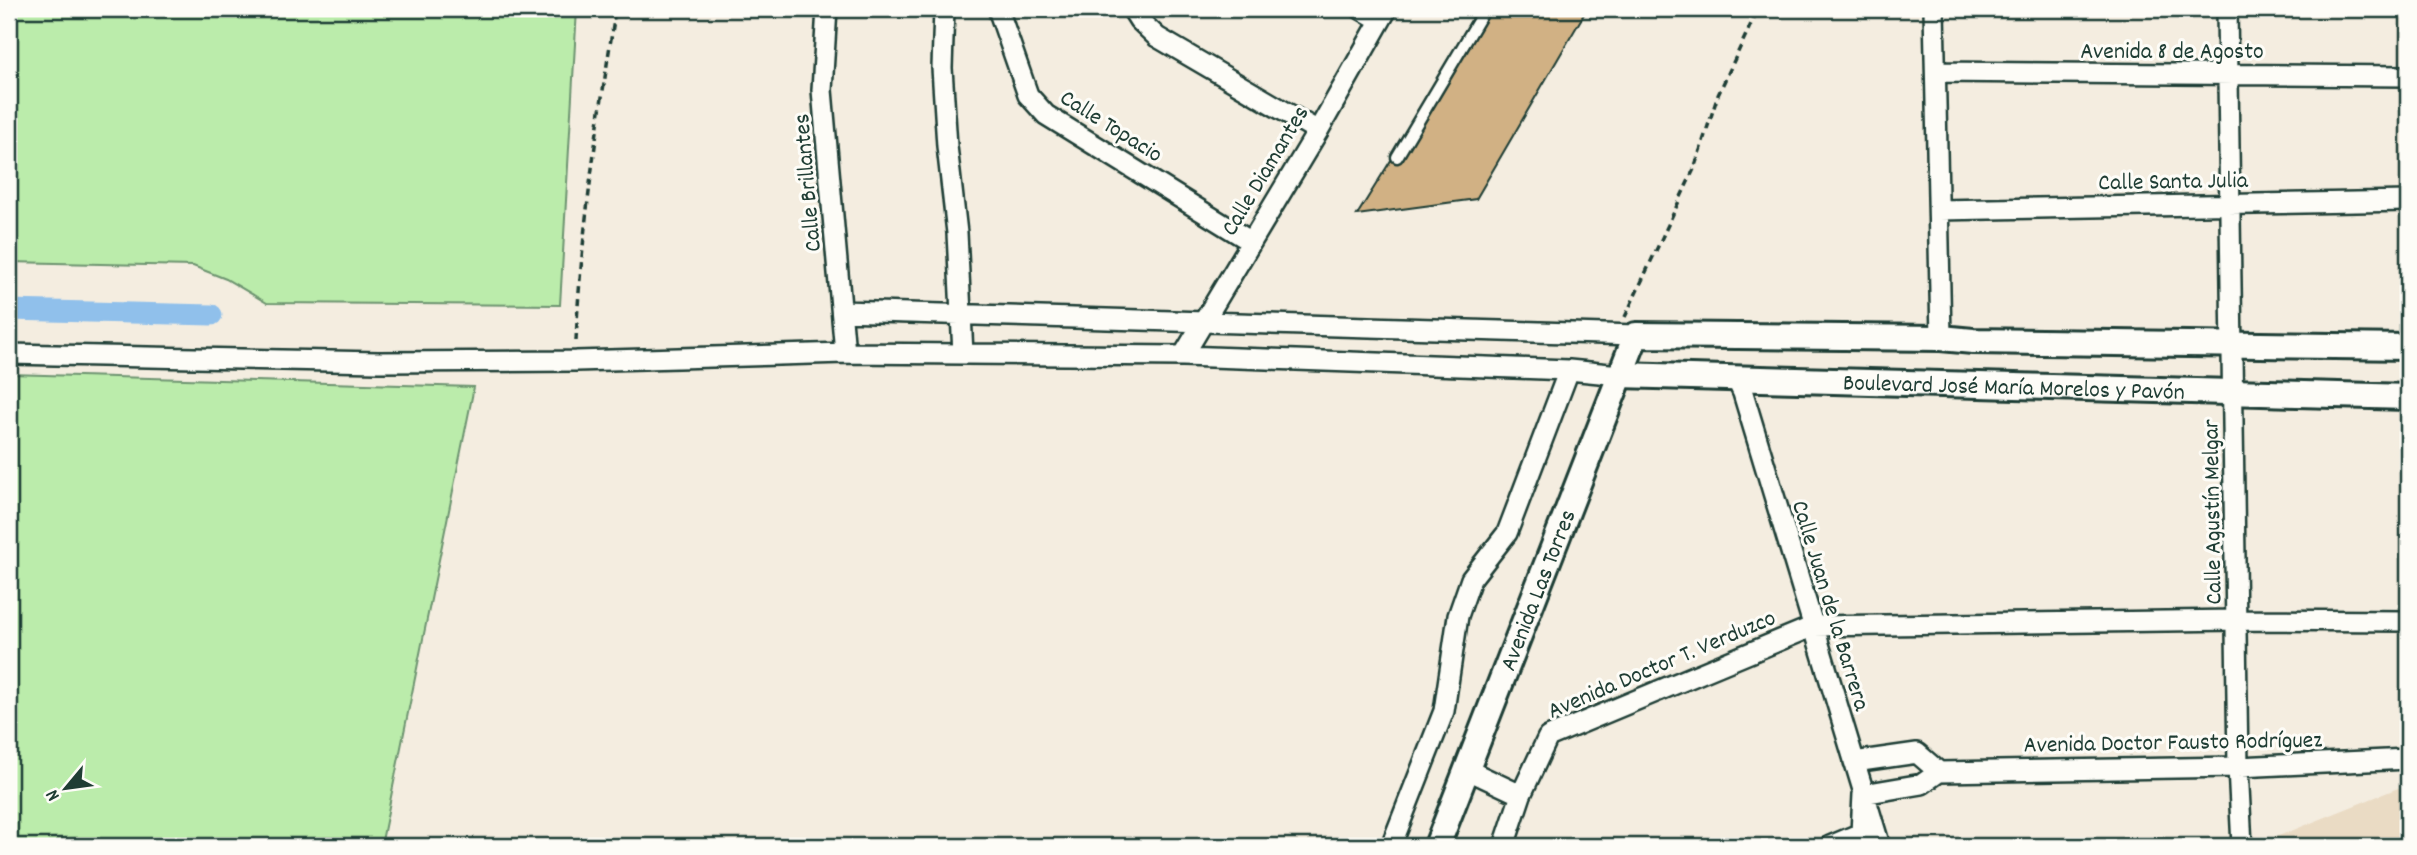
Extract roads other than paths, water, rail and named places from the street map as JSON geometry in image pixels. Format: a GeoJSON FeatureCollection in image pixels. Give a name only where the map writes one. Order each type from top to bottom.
{"type":"FeatureCollection","features":[{"type":"Feature","properties":{"kind":"street","name":"Calle Brillantes"},"geometry":{"type":"LineString","coordinates":[[827,9],[822,90],[845,353]]}},
{"type":"Feature","properties":{"kind":"street"},"geometry":{"type":"LineString","coordinates":[[944,9],[942,68],[963,354]]}},
{"type":"Feature","properties":{"kind":"street","name":"Calle Topacio"},"geometry":{"type":"LineString","coordinates":[[998,9],[1028,95],[1046,115],[1250,241]]}},
{"type":"Feature","properties":{"kind":"street"},"geometry":{"type":"LineString","coordinates":[[1132,9],[1139,20],[1157,37],[1318,131]]}},
{"type":"Feature","properties":{"kind":"street"},"geometry":{"type":"LineString","coordinates":[[1360,9],[1384,14]]}},
{"type":"Feature","properties":{"kind":"street"},"geometry":{"type":"LineString","coordinates":[[1934,9],[1941,338]]}},
{"type":"Feature","properties":{"kind":"street","name":"Calle Agustín Melgar"},"geometry":{"type":"LineString","coordinates":[[2227,9],[2238,766],[2242,846]]}},
{"type":"Feature","properties":{"kind":"street","name":"Calle Diamantes"},"geometry":{"type":"LineString","coordinates":[[1183,356],[1318,131],[1384,14]]}},
{"type":"Feature","properties":{"kind":"street","name":"Avenida 8 de Agosto"},"geometry":{"type":"LineString","coordinates":[[1936,72],[2408,76]]}},
{"type":"Feature","properties":{"kind":"street","name":"Calle Santa Julia"},"geometry":{"type":"LineString","coordinates":[[1939,210],[2408,201]]}},
{"type":"Feature","properties":{"kind":"street"},"geometry":{"type":"LineString","coordinates":[[842,311],[1626,335]]}},
{"type":"Feature","properties":{"kind":"street","name":"Boulevard José María Morelos y Pavón"},"geometry":{"type":"LineString","coordinates":[[1626,335],[2408,347]]}},
{"type":"Feature","properties":{"kind":"street","name":"Avenida Las Torres"},"geometry":{"type":"LineString","coordinates":[[1437,846],[1620,375],[1626,335]]}},
{"type":"Feature","properties":{"kind":"street"},"geometry":{"type":"LineString","coordinates":[[9,354],[378,362],[576,361],[845,353],[1183,356],[1569,370],[1620,375]]}},
{"type":"Feature","properties":{"kind":"street"},"geometry":{"type":"LineString","coordinates":[[1391,846],[1444,711],[1458,616],[1471,579],[1507,533],[1569,370]]}},
{"type":"Feature","properties":{"kind":"street","name":"Boulevard José María Morelos y Pavón"},"geometry":{"type":"LineString","coordinates":[[1620,375],[2408,397]]}},
{"type":"Feature","properties":{"kind":"street","name":"Calle Juan de la Barrera"},"geometry":{"type":"LineString","coordinates":[[1736,378],[1743,393],[1880,846]]}},
{"type":"Feature","properties":{"kind":"street"},"geometry":{"type":"LineString","coordinates":[[1814,626],[2237,620],[2408,621]]}},
{"type":"Feature","properties":{"kind":"street","name":"Avenida Doctor T. Verduzco"},"geometry":{"type":"LineString","coordinates":[[1504,846],[1521,795],[1548,737],[1814,626]]}},
{"type":"Feature","properties":{"kind":"street"},"geometry":{"type":"LineString","coordinates":[[1854,762],[1917,753],[1939,772]]}},
{"type":"Feature","properties":{"kind":"street","name":"Avenida Doctor Fausto Rodríguez"},"geometry":{"type":"LineString","coordinates":[[1863,794],[1922,784],[1939,772],[2238,766],[2408,759]]}},
{"type":"Feature","properties":{"kind":"street"},"geometry":{"type":"LineString","coordinates":[[1468,770],[1521,795]]}},
{"type":"Feature","properties":{"kind":"street"},"geometry":{"type":"LineString","coordinates":[[1830,846],[1861,833],[1863,794]]}},
{"type":"Feature","properties":{"kind":"lane"},"geometry":{"type":"LineString","coordinates":[[1397,157],[1485,9]]}},
{"type":"Feature","properties":{"kind":"waterway"},"geometry":{"type":"LineString","coordinates":[[9,310],[212,315]]}}]}
